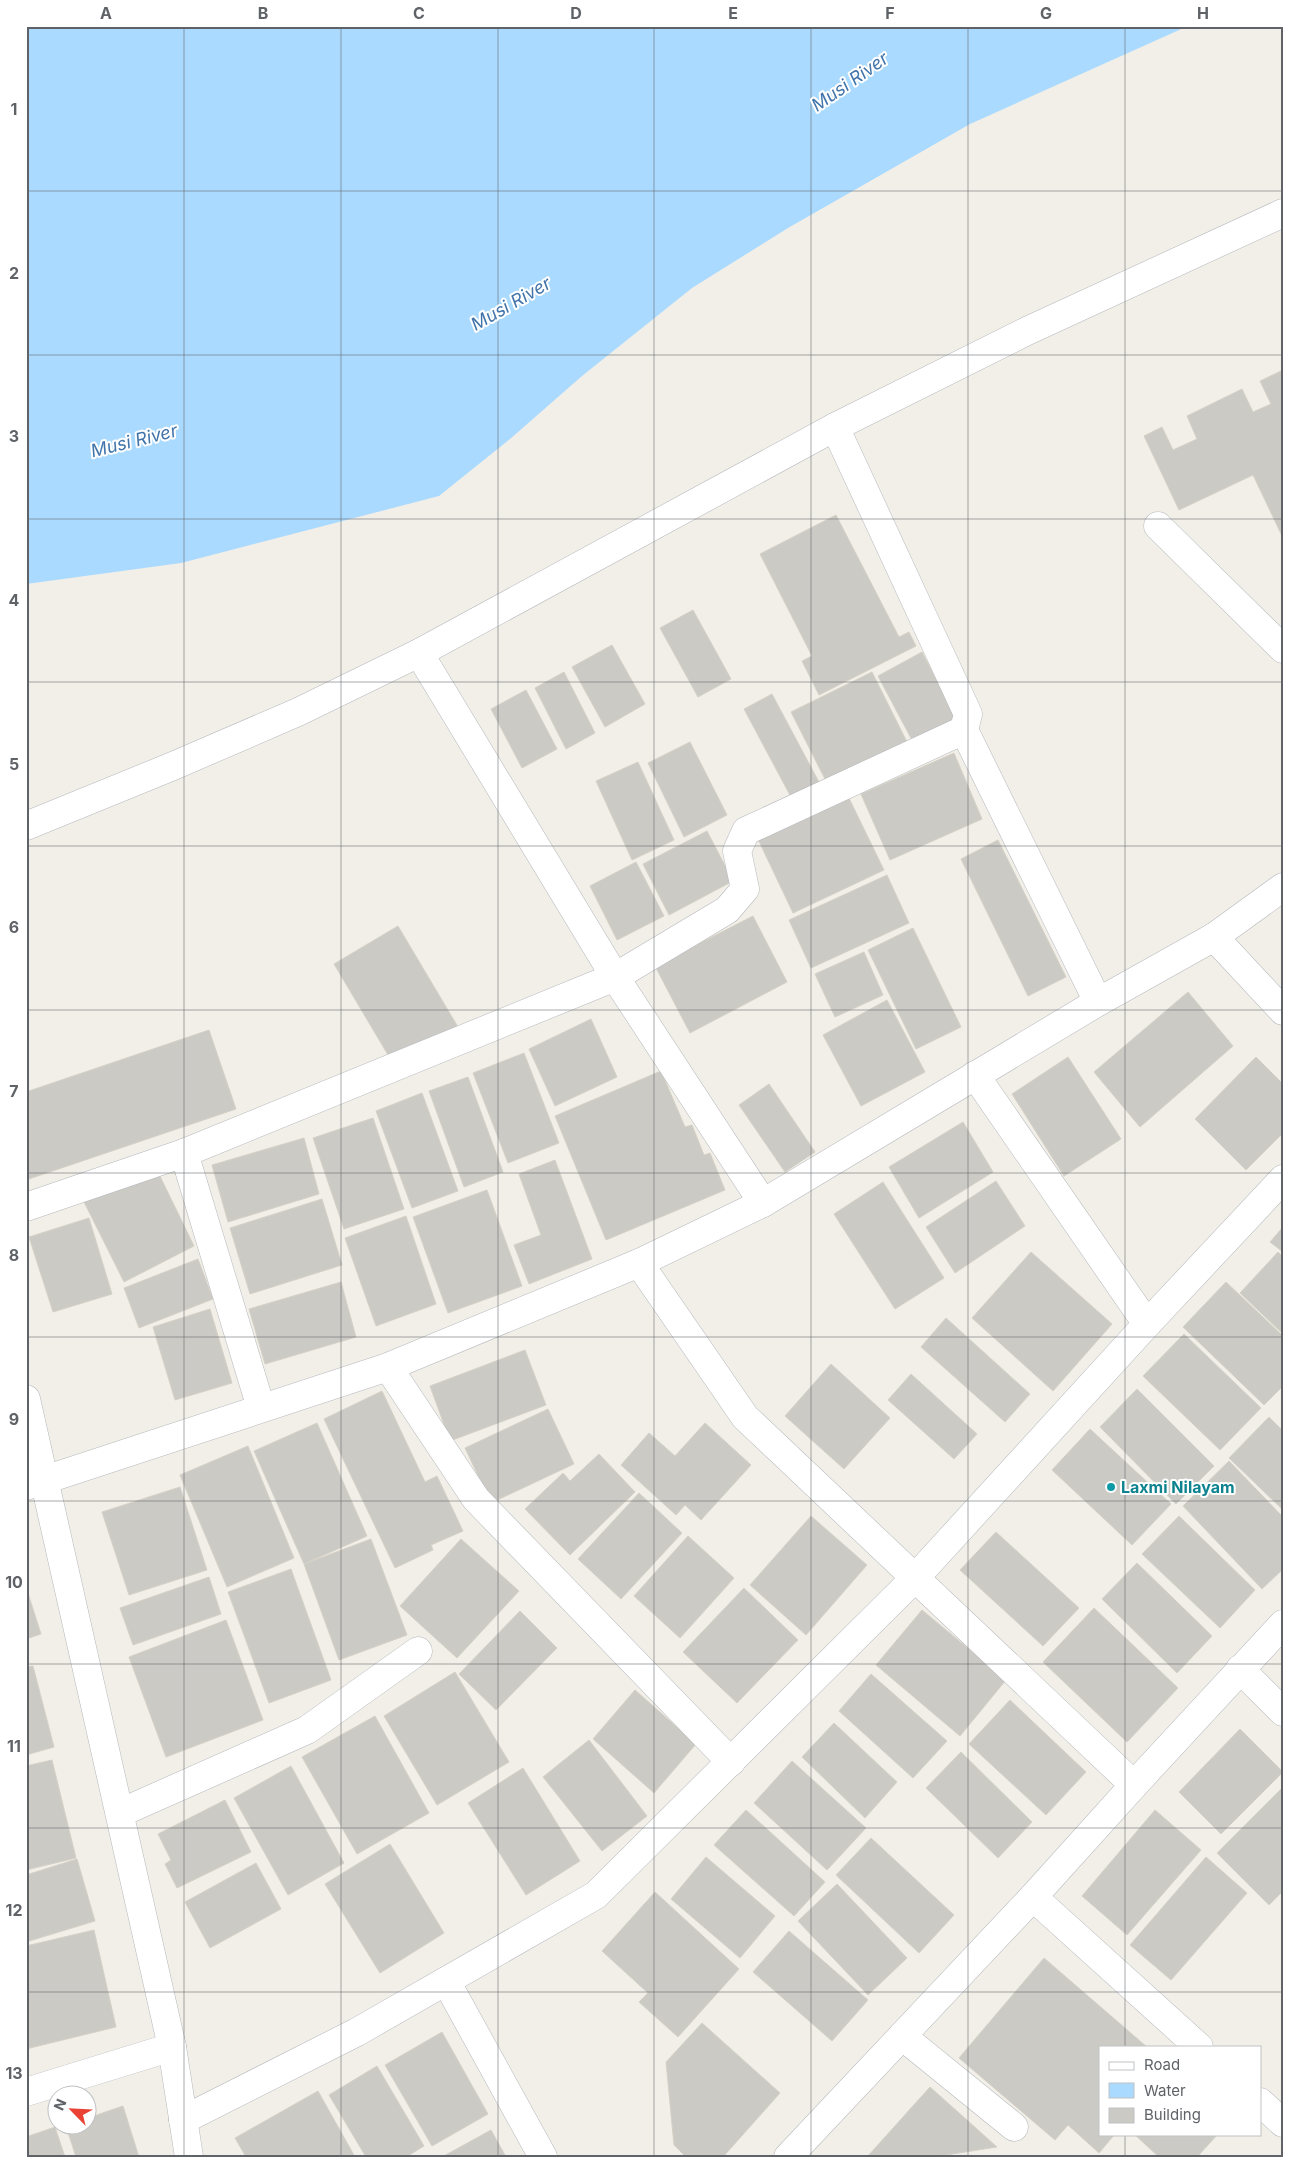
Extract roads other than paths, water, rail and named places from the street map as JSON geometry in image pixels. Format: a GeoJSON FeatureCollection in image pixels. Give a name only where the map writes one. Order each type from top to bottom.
{"type":"FeatureCollection","features":[{"type":"Feature","properties":{"kind":"street"},"geometry":{"type":"LineString","coordinates":[[26,826],[174,766],[298,712],[419,653],[835,428],[1027,331],[1283,213]]}},
{"type":"Feature","properties":{"kind":"street"},"geometry":{"type":"LineString","coordinates":[[835,428],[968,714],[964,730],[1098,1002]]}},
{"type":"Feature","properties":{"kind":"street"},"geometry":{"type":"LineString","coordinates":[[1158,526],[1283,649]]}},
{"type":"Feature","properties":{"kind":"street"},"geometry":{"type":"LineString","coordinates":[[419,653],[615,977],[763,1203]]}},
{"type":"Feature","properties":{"kind":"street"},"geometry":{"type":"LineString","coordinates":[[26,1207],[184,1153],[615,977],[727,910],[745,889],[738,851],[746,831],[964,730]]}},
{"type":"Feature","properties":{"kind":"street"},"geometry":{"type":"LineString","coordinates":[[35,1483],[388,1367],[639,1263],[763,1203],[1098,1002],[1214,937],[1283,886]]}},
{"type":"Feature","properties":{"kind":"street"},"geometry":{"type":"LineString","coordinates":[[1214,937],[1283,1011]]}},
{"type":"Feature","properties":{"kind":"street"},"geometry":{"type":"LineString","coordinates":[[975,1075],[1147,1324]]}},
{"type":"Feature","properties":{"kind":"street"},"geometry":{"type":"LineString","coordinates":[[184,1153],[261,1408]]}},
{"type":"Feature","properties":{"kind":"street"},"geometry":{"type":"LineString","coordinates":[[183,2120],[357,2032],[596,1896],[915,1578],[1147,1324],[1283,1179]]}},
{"type":"Feature","properties":{"kind":"street"},"geometry":{"type":"LineString","coordinates":[[639,1263],[745,1417],[1134,1785]]}},
{"type":"Feature","properties":{"kind":"street"},"geometry":{"type":"LineString","coordinates":[[388,1367],[476,1499],[731,1762]]}},
{"type":"Feature","properties":{"kind":"street"},"geometry":{"type":"LineString","coordinates":[[26,1399],[35,1483],[120,1812],[172,2047],[189,2157]]}},
{"type":"Feature","properties":{"kind":"street"},"geometry":{"type":"LineString","coordinates":[[788,2157],[1033,1897],[1283,1624]]}},
{"type":"Feature","properties":{"kind":"street"},"geometry":{"type":"LineString","coordinates":[[120,1812],[307,1730],[418,1651]]}},
{"type":"Feature","properties":{"kind":"street"},"geometry":{"type":"LineString","coordinates":[[1240,1669],[1283,1712]]}},
{"type":"Feature","properties":{"kind":"street"},"geometry":{"type":"LineString","coordinates":[[1033,1897],[1198,2046]]}},
{"type":"Feature","properties":{"kind":"street"},"geometry":{"type":"LineString","coordinates":[[446,1981],[543,2157]]}},
{"type":"Feature","properties":{"kind":"street"},"geometry":{"type":"LineString","coordinates":[[902,2036],[1014,2126]]}},
{"type":"Feature","properties":{"kind":"street"},"geometry":{"type":"LineString","coordinates":[[26,2092],[172,2047]]}},
{"type":"Feature","properties":{"kind":"street"},"geometry":{"type":"LineString","coordinates":[[1262,2104],[1283,2123]]}},
{"type":"Feature","properties":{"kind":"water","name":"Musi River"},"geometry":{"type":"Polygon","coordinates":[[[26,26],[1188,26],[970,124],[788,228],[692,288],[582,376],[510,439],[439,496],[181,563],[26,584],[26,26]]]}},
{"type":"Feature","properties":{"kind":"place","name":"Laxmi Nilayam"},"geometry":{"type":"Point","coordinates":[1111,1487]}}]}
